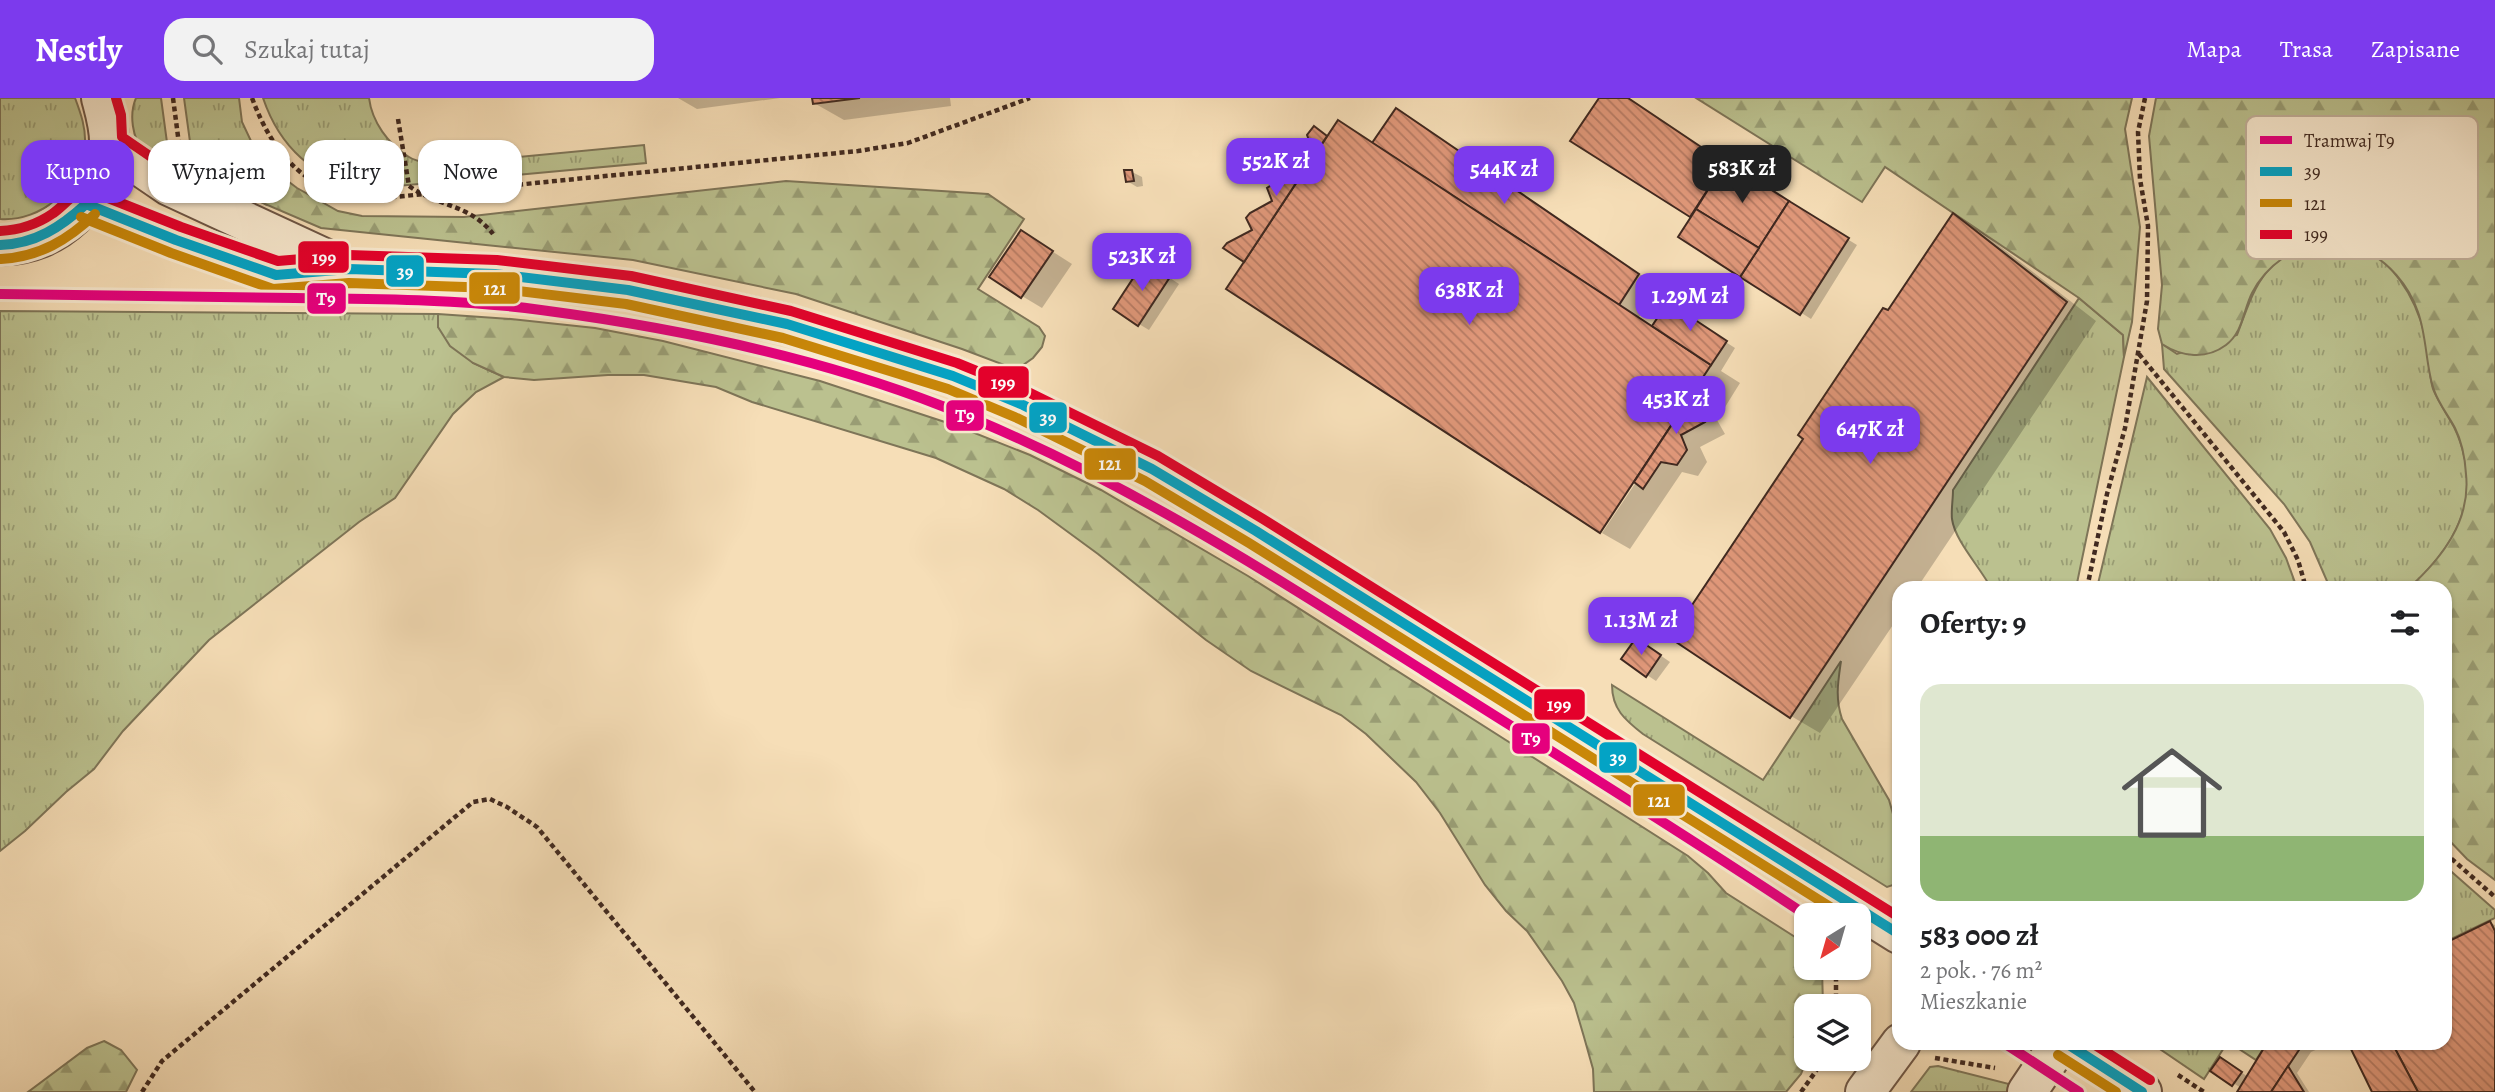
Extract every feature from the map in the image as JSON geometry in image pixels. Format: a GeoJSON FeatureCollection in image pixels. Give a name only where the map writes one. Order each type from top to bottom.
{"type":"FeatureCollection","features":[{"type":"Feature","properties":{"kind":"street"},"geometry":{"type":"LineString","coordinates":[[101,98],[107,118],[109,140]]}},
{"type":"Feature","properties":{"kind":"street"},"geometry":{"type":"LineString","coordinates":[[134,162],[169,186],[349,269]]}},
{"type":"Feature","properties":{"kind":"street"},"geometry":{"type":"LineString","coordinates":[[0,245],[35,240],[63,226],[86,204],[176,240],[276,275],[349,269],[495,274],[628,290],[787,324],[953,376],[1023,405],[1152,469],[1256,531],[1892,930]]}},
{"type":"Feature","properties":{"kind":"street"},"geometry":{"type":"LineString","coordinates":[[1865,1092],[1916,1050]]}},
{"type":"Feature","properties":{"kind":"street"},"geometry":{"type":"LineString","coordinates":[[2013,1080],[2051,1050]]}},
{"type":"Feature","properties":{"kind":"street"},"geometry":{"type":"LineString","coordinates":[[2077,1050],[2142,1092]]}},
{"type":"Feature","properties":{"kind":"path"},"geometry":{"type":"LineString","coordinates":[[252,98],[259,118],[281,154],[328,192],[364,200],[418,195]]}},
{"type":"Feature","properties":{"kind":"path"},"geometry":{"type":"LineString","coordinates":[[522,184],[891,146],[908,143],[1030,98]]}},
{"type":"Feature","properties":{"kind":"path"},"geometry":{"type":"LineString","coordinates":[[2088,581],[2107,494],[2126,428],[2147,301],[2148,226],[2140,179],[2138,132],[2144,98]]}},
{"type":"Feature","properties":{"kind":"path"},"geometry":{"type":"LineString","coordinates":[[398,118],[409,186],[418,193]]}},
{"type":"Feature","properties":{"kind":"path"},"geometry":{"type":"LineString","coordinates":[[445,203],[466,210],[492,231],[497,241]]}},
{"type":"Feature","properties":{"kind":"path"},"geometry":{"type":"LineString","coordinates":[[2139,354],[2284,532],[2298,560],[2304,581]]}},
{"type":"Feature","properties":{"kind":"path"},"geometry":{"type":"LineString","coordinates":[[142,1092],[162,1061],[473,802],[491,800],[508,807],[537,827],[755,1092]]}},
{"type":"Feature","properties":{"kind":"path"},"geometry":{"type":"LineString","coordinates":[[2452,859],[2495,897]]}},
{"type":"Feature","properties":{"kind":"path"},"geometry":{"type":"LineString","coordinates":[[1916,1050],[2013,1080]]}},
{"type":"Feature","properties":{"kind":"path"},"geometry":{"type":"LineString","coordinates":[[1801,1092],[1816,1071]]}},
{"type":"Feature","properties":{"kind":"green space"},"geometry":{"type":"Polygon","coordinates":[[[0,98],[75,98],[85,140],[21,140],[21,203],[51,203],[30,215],[0,219],[0,98]]]}},
{"type":"Feature","properties":{"kind":"green space"},"geometry":{"type":"Polygon","coordinates":[[[136,98],[161,98],[167,140],[148,140],[148,156],[134,133],[136,98]]]}},
{"type":"Feature","properties":{"kind":"green space"},"geometry":{"type":"Polygon","coordinates":[[[184,98],[239,98],[242,122],[251,140],[190,140],[184,98]]]}},
{"type":"Feature","properties":{"kind":"green space"},"geometry":{"type":"Polygon","coordinates":[[[263,98],[369,98],[377,124],[389,140],[304,140],[304,160],[290,147],[290,140],[285,140],[263,98]]]}},
{"type":"Feature","properties":{"kind":"green space"},"geometry":{"type":"Polygon","coordinates":[[[1696,98],[2132,98],[2125,129],[2140,227],[2132,322],[2124,357],[2123,335],[2079,298],[1885,167],[1862,202],[1696,98]]]}},
{"type":"Feature","properties":{"kind":"green space"},"geometry":{"type":"Polygon","coordinates":[[[2156,98],[2495,98],[2495,880],[2467,859],[2452,843],[2452,581],[2416,581],[2443,551],[2459,523],[2466,491],[2464,456],[2455,428],[2434,390],[2418,312],[2409,292],[2379,259],[2478,259],[2478,116],[2246,116],[2246,259],[2282,259],[2261,278],[2232,340],[2218,350],[2202,355],[2178,352],[2162,344],[2158,329],[2162,285],[2149,136],[2156,98]]]}},
{"type":"Feature","properties":{"kind":"green space"},"geometry":{"type":"Polygon","coordinates":[[[644,145],[646,163],[522,174],[522,157],[644,145]]]}},
{"type":"Feature","properties":{"kind":"green space"},"geometry":{"type":"Polygon","coordinates":[[[404,154],[418,161],[418,184],[404,185],[404,154]]]}},
{"type":"Feature","properties":{"kind":"green space"},"geometry":{"type":"Polygon","coordinates":[[[786,181],[988,194],[1024,219],[978,289],[1039,327],[1045,336],[1042,347],[1033,358],[1012,368],[796,294],[633,260],[321,228],[265,204],[290,203],[290,183],[304,192],[304,203],[324,203],[338,211],[362,216],[464,217],[786,181]]]}},
{"type":"Feature","properties":{"kind":"green space"},"geometry":{"type":"Polygon","coordinates":[[[2282,259],[2380,259],[2400,280],[2415,307],[2426,342],[2433,389],[2460,442],[2468,486],[2464,508],[2454,534],[2447,546],[2416,581],[2327,581],[2310,542],[2284,504],[2164,369],[2162,344],[2177,354],[2237,335],[2257,286],[2282,259]]]}},
{"type":"Feature","properties":{"kind":"green space"},"geometry":{"type":"Polygon","coordinates":[[[2079,298],[2123,335],[2124,357],[2077,581],[1986,581],[1954,527],[1953,490],[2079,298]]]}},
{"type":"Feature","properties":{"kind":"green space"},"geometry":{"type":"Polygon","coordinates":[[[0,311],[438,314],[438,327],[473,363],[504,377],[476,392],[453,414],[395,498],[359,522],[209,640],[123,731],[94,769],[0,851],[0,311]]]}},
{"type":"Feature","properties":{"kind":"green space"},"geometry":{"type":"Polygon","coordinates":[[[438,314],[595,328],[663,341],[820,381],[957,426],[1030,455],[1101,490],[1248,576],[1688,856],[1726,893],[1794,936],[1794,980],[1822,980],[1823,994],[1794,994],[1794,1071],[1802,1071],[1801,1074],[1786,1092],[1594,1092],[1593,1069],[1584,1037],[1574,1003],[1562,981],[1527,931],[1485,885],[1440,813],[1416,782],[1366,734],[1341,715],[1251,671],[1206,640],[1098,554],[1004,489],[936,458],[752,402],[716,387],[644,375],[534,380],[504,377],[473,363],[450,346],[438,327],[438,314]]]}},
{"type":"Feature","properties":{"kind":"green space"},"geometry":{"type":"Polygon","coordinates":[[[2147,377],[2270,529],[2286,558],[2294,581],[2099,581],[2147,377]]]}},
{"type":"Feature","properties":{"kind":"green space"},"geometry":{"type":"Polygon","coordinates":[[[1841,661],[1838,697],[1842,719],[1889,800],[1892,810],[1892,885],[1887,887],[1643,734],[1617,707],[1612,685],[1763,780],[1841,661]]]}},
{"type":"Feature","properties":{"kind":"green space"},"geometry":{"type":"Polygon","coordinates":[[[2452,872],[2495,910],[2495,918],[2452,939],[2452,872]]]}},
{"type":"Feature","properties":{"kind":"green space"},"geometry":{"type":"Polygon","coordinates":[[[104,1041],[121,1050],[137,1070],[126,1092],[28,1092],[87,1048],[104,1041]]]}},
{"type":"Feature","properties":{"kind":"green space"},"geometry":{"type":"Polygon","coordinates":[[[2161,1050],[2223,1050],[2204,1079],[2161,1050]]]}},
{"type":"Feature","properties":{"kind":"green space"},"geometry":{"type":"Polygon","coordinates":[[[2241,1050],[2262,1050],[2256,1060],[2241,1050]]]}},
{"type":"Feature","properties":{"kind":"green space"},"geometry":{"type":"Polygon","coordinates":[[[1938,1066],[2013,1085],[2008,1092],[1911,1092],[1930,1067],[1938,1066]]]}},
{"type":"Feature","properties":{"kind":"building"},"geometry":{"type":"Polygon","coordinates":[[[812,98],[860,98],[813,104],[812,98]]]}},
{"type":"Feature","properties":{"kind":"building"},"geometry":{"type":"Polygon","coordinates":[[[1599,98],[1628,98],[1725,163],[1690,217],[1570,141],[1599,98]]]}},
{"type":"Feature","properties":{"kind":"building"},"geometry":{"type":"Polygon","coordinates":[[[1396,108],[1639,274],[1619,305],[1372,143],[1396,108]]]}},
{"type":"Feature","properties":{"kind":"building"},"geometry":{"type":"Polygon","coordinates":[[[1338,120],[1711,365],[1600,533],[1226,289],[1338,120]]]}},
{"type":"Feature","properties":{"kind":"building"},"geometry":{"type":"Polygon","coordinates":[[[1314,126],[1327,136],[1244,262],[1223,248],[1227,243],[1252,230],[1246,218],[1272,201],[1267,188],[1292,172],[1287,160],[1310,143],[1307,135],[1314,126]]]}},
{"type":"Feature","properties":{"kind":"building"},"geometry":{"type":"Polygon","coordinates":[[[1726,161],[1789,201],[1759,248],[1696,209],[1726,161]]]}},
{"type":"Feature","properties":{"kind":"building"},"geometry":{"type":"Polygon","coordinates":[[[1124,170],[1132,170],[1134,181],[1126,182],[1124,170]]]}},
{"type":"Feature","properties":{"kind":"building"},"geometry":{"type":"Polygon","coordinates":[[[1789,201],[1849,238],[1800,315],[1740,277],[1789,201]]]}},
{"type":"Feature","properties":{"kind":"building"},"geometry":{"type":"Polygon","coordinates":[[[1696,209],[1759,248],[1740,277],[1678,237],[1696,209]]]}},
{"type":"Feature","properties":{"kind":"building"},"geometry":{"type":"Polygon","coordinates":[[[1953,213],[2067,302],[1790,718],[1670,638],[1803,439],[1798,435],[1883,308],[1888,310],[1953,213]]]}},
{"type":"Feature","properties":{"kind":"building"},"geometry":{"type":"Polygon","coordinates":[[[1021,230],[1053,251],[1021,298],[989,277],[1021,230]]]}},
{"type":"Feature","properties":{"kind":"building"},"geometry":{"type":"Polygon","coordinates":[[[1145,260],[1170,277],[1138,326],[1113,309],[1145,260]]]}},
{"type":"Feature","properties":{"kind":"building"},"geometry":{"type":"Polygon","coordinates":[[[1668,302],[1727,341],[1711,365],[1652,326],[1668,302]]]}},
{"type":"Feature","properties":{"kind":"building"},"geometry":{"type":"Polygon","coordinates":[[[1702,379],[1711,386],[1697,407],[1705,422],[1681,435],[1687,450],[1677,465],[1661,462],[1643,489],[1634,482],[1702,379]]]}},
{"type":"Feature","properties":{"kind":"building"},"geometry":{"type":"Polygon","coordinates":[[[1636,638],[1661,655],[1646,677],[1621,659],[1636,638]]]}},
{"type":"Feature","properties":{"kind":"building"},"geometry":{"type":"Polygon","coordinates":[[[2490,921],[2495,931],[2495,1092],[2418,1092],[2396,1050],[2452,1050],[2452,940],[2490,921]]]}},
{"type":"Feature","properties":{"kind":"building"},"geometry":{"type":"Polygon","coordinates":[[[2263,1050],[2299,1050],[2271,1092],[2237,1092],[2263,1050]]]}},
{"type":"Feature","properties":{"kind":"building"},"geometry":{"type":"Polygon","coordinates":[[[2351,1050],[2396,1050],[2418,1092],[2372,1092],[2351,1050]]]}},
{"type":"Feature","properties":{"kind":"building"},"geometry":{"type":"Polygon","coordinates":[[[2220,1057],[2242,1072],[2232,1086],[2210,1071],[2220,1057]]]}},
{"type":"Feature","properties":{"kind":"building"},"geometry":{"type":"Polygon","coordinates":[[[2288,1066],[2304,1092],[2271,1092],[2288,1066]]]}},
{"type":"Feature","properties":{"kind":"tram line","name":"T9"},"geometry":{"type":"LineString","coordinates":[[0,294],[388,299],[511,306],[694,335],[795,358],[894,388],[1006,433],[1068,462],[1189,527],[1366,634],[1794,907]]}},
{"type":"Feature","properties":{"kind":"tram line","name":"T9"},"geometry":{"type":"LineString","coordinates":[[2015,1050],[2079,1092]]}},
{"type":"Feature","properties":{"kind":"transit line","name":"199"},"geometry":{"type":"LineString","coordinates":[[116,98],[121,115],[122,137],[148,155]]}},
{"type":"Feature","properties":{"kind":"transit line","name":"199"},"geometry":{"type":"LineString","coordinates":[[0,231],[21,228],[40,221],[74,196],[88,190],[181,227],[278,261],[349,255],[497,260],[631,276],[791,311],[957,363],[1028,392],[1158,456],[1892,913]]}},
{"type":"Feature","properties":{"kind":"transit line","name":"39"},"geometry":{"type":"LineString","coordinates":[[86,204],[176,240],[276,275],[349,269],[495,274],[628,290],[787,324],[953,376],[1023,405],[1152,469],[1256,531],[1892,930]]}},
{"type":"Feature","properties":{"kind":"transit line","name":"39"},"geometry":{"type":"LineString","coordinates":[[0,245],[25,241],[47,233],[86,204]]}},
{"type":"Feature","properties":{"kind":"transit line","name":"121"},"geometry":{"type":"LineString","coordinates":[[1,259],[28,255],[52,246],[95,214]]}},
{"type":"Feature","properties":{"kind":"transit line","name":"121"},"geometry":{"type":"LineString","coordinates":[[81,217],[171,253],[273,289],[349,283],[494,288],[626,304],[783,338],[948,389],[1017,418],[1145,481],[1249,543],[1824,903]]}},
{"type":"Feature","properties":{"kind":"transit line","name":"39"},"geometry":{"type":"LineString","coordinates":[[2077,1050],[2142,1092]]}},
{"type":"Feature","properties":{"kind":"transit line","name":"199"},"geometry":{"type":"LineString","coordinates":[[2103,1050],[2150,1080]]}},
{"type":"Feature","properties":{"kind":"transit line","name":"121"},"geometry":{"type":"LineString","coordinates":[[2058,1055],[2116,1092]]}}]}
